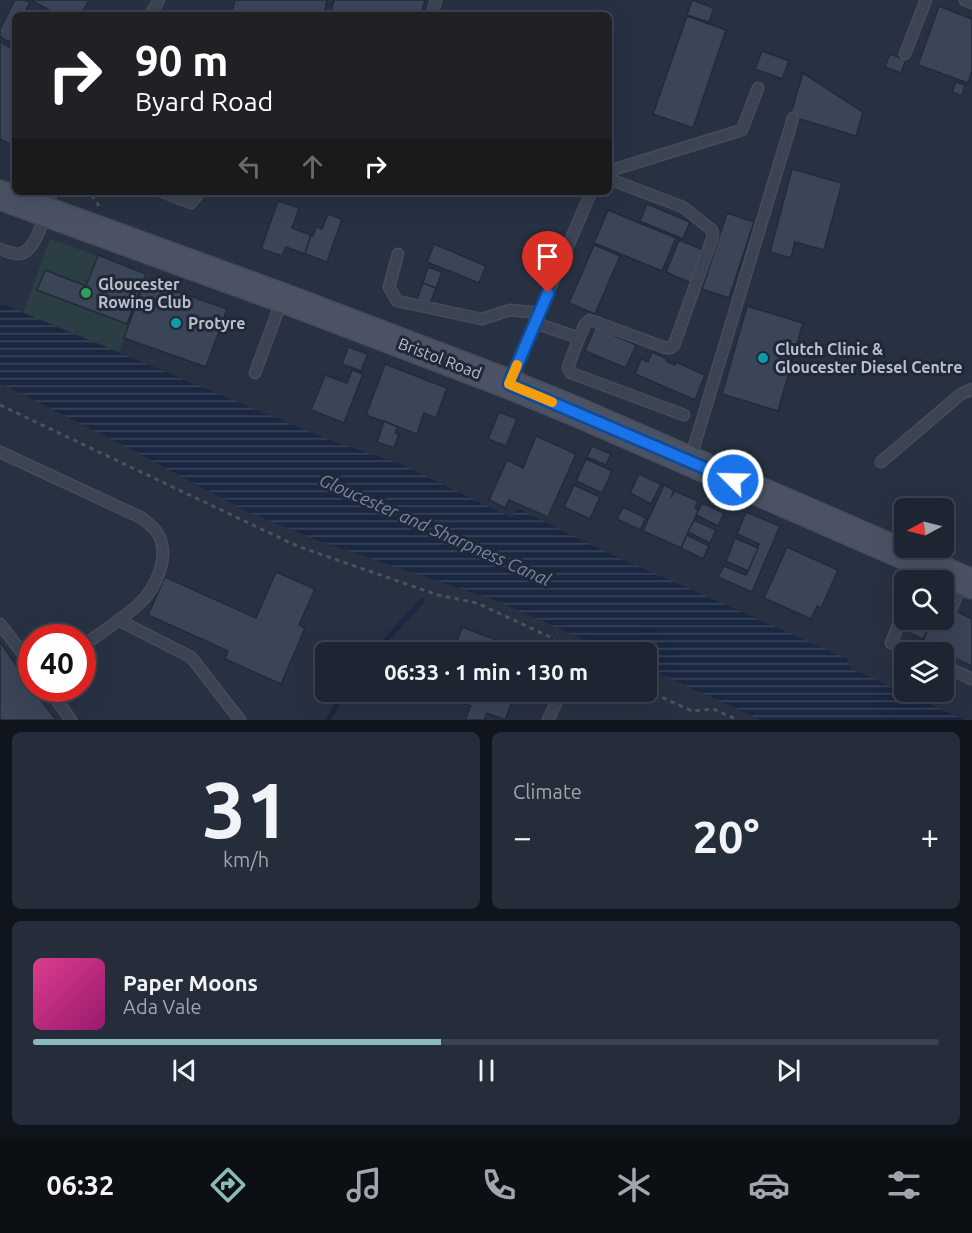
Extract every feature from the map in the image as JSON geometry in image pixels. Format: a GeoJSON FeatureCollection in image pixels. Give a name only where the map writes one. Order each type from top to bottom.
{"type":"FeatureCollection","features":[{"type":"Feature","properties":{"kind":"street","name":"Bristol Road"},"geometry":{"type":"LineString","coordinates":[[0,195],[48,201],[283,298],[509,384],[968,582]]}},
{"type":"Feature","properties":{"kind":"lane"},"geometry":{"type":"LineString","coordinates":[[905,54],[926,0]]}},
{"type":"Feature","properties":{"kind":"lane"},"geometry":{"type":"LineString","coordinates":[[965,0],[972,3]]}},
{"type":"Feature","properties":{"kind":"lane"},"geometry":{"type":"LineString","coordinates":[[612,170],[742,130],[758,88]]}},
{"type":"Feature","properties":{"kind":"lane"},"geometry":{"type":"LineString","coordinates":[[689,461],[793,118]]}},
{"type":"Feature","properties":{"kind":"lane"},"geometry":{"type":"LineString","coordinates":[[612,180],[683,207],[714,233],[674,345],[666,348],[590,320],[585,324],[568,367],[571,373],[684,415]]}},
{"type":"Feature","properties":{"kind":"lane"},"geometry":{"type":"LineString","coordinates":[[180,195],[191,203],[198,195]]}},
{"type":"Feature","properties":{"kind":"lane"},"geometry":{"type":"LineString","coordinates":[[509,384],[590,195]]}},
{"type":"Feature","properties":{"kind":"lane"},"geometry":{"type":"LineString","coordinates":[[0,249],[19,254],[27,251],[34,244],[48,201]]}},
{"type":"Feature","properties":{"kind":"lane"},"geometry":{"type":"LineString","coordinates":[[398,254],[389,287],[397,300],[482,318],[510,310],[537,318],[579,338]]}},
{"type":"Feature","properties":{"kind":"lane"},"geometry":{"type":"LineString","coordinates":[[255,373],[283,298]]}},
{"type":"Feature","properties":{"kind":"lane"},"geometry":{"type":"LineString","coordinates":[[881,462],[961,394],[972,389]]}},
{"type":"Feature","properties":{"kind":"lane"},"geometry":{"type":"LineString","coordinates":[[0,452],[142,518],[156,531],[164,549],[161,567],[152,588],[140,604],[96,636]]}},
{"type":"Feature","properties":{"kind":"lane"},"geometry":{"type":"LineString","coordinates":[[954,600],[968,582]]}},
{"type":"Feature","properties":{"kind":"lane"},"geometry":{"type":"LineString","coordinates":[[118,620],[190,657],[240,720]]}},
{"type":"Feature","properties":{"kind":"lane"},"geometry":{"type":"LineString","coordinates":[[0,624],[18,648]]}},
{"type":"Feature","properties":{"kind":"lane"},"geometry":{"type":"LineString","coordinates":[[894,644],[891,643],[896,630]]}},
{"type":"Feature","properties":{"kind":"lane"},"geometry":{"type":"LineString","coordinates":[[954,671],[972,679]]}},
{"type":"Feature","properties":{"kind":"lane"},"geometry":{"type":"LineString","coordinates":[[58,702],[71,720]]}},
{"type":"Feature","properties":{"kind":"lane"},"geometry":{"type":"LineString","coordinates":[[548,720],[556,702]]}},
{"type":"Feature","properties":{"kind":"path"},"geometry":{"type":"LineString","coordinates":[[0,405],[297,546],[438,595],[477,603],[550,637],[556,642]]}},
{"type":"Feature","properties":{"kind":"path"},"geometry":{"type":"LineString","coordinates":[[657,695],[692,711],[713,709],[738,720]]}},
{"type":"Feature","properties":{"kind":"green space","name":"Gloucester Rowing Club"},"geometry":{"type":"Polygon","coordinates":[[[50,239],[149,274],[119,352],[23,313],[50,239]]]}},
{"type":"Feature","properties":{"kind":"water","name":"Gloucester and Sharpness Canal"},"geometry":{"type":"Polygon","coordinates":[[[0,303],[332,441],[401,464],[512,518],[517,508],[606,552],[848,659],[850,668],[894,688],[894,702],[925,702],[965,720],[761,720],[657,673],[657,642],[589,642],[497,601],[319,541],[248,512],[0,383],[0,303]]]}},
{"type":"Feature","properties":{"kind":"building"},"geometry":{"type":"Polygon","coordinates":[[[15,0],[25,0],[30,3],[25,12],[12,12],[12,36],[9,42],[0,37],[0,29],[15,0]]]}},
{"type":"Feature","properties":{"kind":"building"},"geometry":{"type":"Polygon","coordinates":[[[31,0],[89,0],[83,12],[53,12],[31,0]]]}},
{"type":"Feature","properties":{"kind":"building"},"geometry":{"type":"Polygon","coordinates":[[[235,0],[327,0],[325,12],[232,12],[235,0]]]}},
{"type":"Feature","properties":{"kind":"building"},"geometry":{"type":"Polygon","coordinates":[[[334,0],[425,0],[422,12],[331,12],[334,0]]]}},
{"type":"Feature","properties":{"kind":"building"},"geometry":{"type":"Polygon","coordinates":[[[692,0],[714,8],[709,22],[687,15],[692,0]]]}},
{"type":"Feature","properties":{"kind":"building"},"geometry":{"type":"Polygon","coordinates":[[[939,6],[972,19],[972,71],[968,83],[918,65],[939,6]]]}},
{"type":"Feature","properties":{"kind":"building"},"geometry":{"type":"Polygon","coordinates":[[[687,16],[726,30],[693,128],[653,114],[687,16]]]}},
{"type":"Feature","properties":{"kind":"building"},"geometry":{"type":"Polygon","coordinates":[[[0,42],[12,48],[12,145],[0,139],[0,42]]]}},
{"type":"Feature","properties":{"kind":"building"},"geometry":{"type":"Polygon","coordinates":[[[762,51],[789,61],[782,79],[755,69],[762,51]]]}},
{"type":"Feature","properties":{"kind":"building"},"geometry":{"type":"Polygon","coordinates":[[[890,54],[906,60],[901,73],[885,67],[890,54]]]}},
{"type":"Feature","properties":{"kind":"building"},"geometry":{"type":"Polygon","coordinates":[[[803,73],[863,112],[856,136],[790,116],[803,73]]]}},
{"type":"Feature","properties":{"kind":"building"},"geometry":{"type":"Polygon","coordinates":[[[956,82],[965,85],[962,96],[952,92],[956,82]]]}},
{"type":"Feature","properties":{"kind":"building"},"geometry":{"type":"Polygon","coordinates":[[[792,169],[842,183],[824,250],[795,242],[791,258],[770,252],[792,169]]]}},
{"type":"Feature","properties":{"kind":"building"},"geometry":{"type":"Polygon","coordinates":[[[278,201],[299,208],[292,228],[311,235],[305,254],[286,247],[282,256],[261,249],[278,201]]]}},
{"type":"Feature","properties":{"kind":"building"},"geometry":{"type":"Polygon","coordinates":[[[647,204],[690,222],[683,239],[640,221],[647,204]]]}},
{"type":"Feature","properties":{"kind":"building"},"geometry":{"type":"Polygon","coordinates":[[[608,210],[676,238],[662,271],[594,243],[608,210]]]}},
{"type":"Feature","properties":{"kind":"building"},"geometry":{"type":"Polygon","coordinates":[[[727,213],[754,222],[729,298],[702,289],[727,213]]]}},
{"type":"Feature","properties":{"kind":"building"},"geometry":{"type":"Polygon","coordinates":[[[328,214],[342,219],[327,262],[305,254],[311,235],[313,236],[316,227],[322,229],[328,214]]]}},
{"type":"Feature","properties":{"kind":"building"},"geometry":{"type":"Polygon","coordinates":[[[679,240],[706,251],[693,284],[666,272],[679,240]]]}},
{"type":"Feature","properties":{"kind":"building"},"geometry":{"type":"Polygon","coordinates":[[[434,244],[486,266],[479,283],[427,262],[434,244]]]}},
{"type":"Feature","properties":{"kind":"building"},"geometry":{"type":"Polygon","coordinates":[[[594,245],[620,256],[595,314],[569,303],[594,245]]]}},
{"type":"Feature","properties":{"kind":"building","name":"Gloucester Rowing Club"},"geometry":{"type":"Polygon","coordinates":[[[98,255],[146,274],[127,324],[37,290],[45,270],[86,286],[98,255]]]}},
{"type":"Feature","properties":{"kind":"building"},"geometry":{"type":"Polygon","coordinates":[[[428,267],[442,272],[436,288],[423,283],[428,267]]]}},
{"type":"Feature","properties":{"kind":"building","name":"Protyre"},"geometry":{"type":"Polygon","coordinates":[[[145,280],[227,309],[206,367],[124,338],[145,280]]]}},
{"type":"Feature","properties":{"kind":"building"},"geometry":{"type":"Polygon","coordinates":[[[423,283],[436,288],[430,304],[417,299],[423,283]]]}},
{"type":"Feature","properties":{"kind":"building","name":"Clutch Clinic & Gloucester Diesel Centre"},"geometry":{"type":"Polygon","coordinates":[[[747,306],[803,323],[778,411],[722,394],[747,306]]]}},
{"type":"Feature","properties":{"kind":"building"},"geometry":{"type":"Polygon","coordinates":[[[595,327],[636,345],[626,368],[585,351],[595,327]]]}},
{"type":"Feature","properties":{"kind":"building"},"geometry":{"type":"Polygon","coordinates":[[[348,347],[368,354],[361,371],[342,364],[348,347]]]}},
{"type":"Feature","properties":{"kind":"building"},"geometry":{"type":"Polygon","coordinates":[[[652,352],[675,365],[676,362],[705,375],[695,400],[635,374],[641,359],[648,362],[652,352]]]}},
{"type":"Feature","properties":{"kind":"building"},"geometry":{"type":"Polygon","coordinates":[[[385,364],[447,388],[436,418],[424,413],[417,434],[366,415],[385,364]]]}},
{"type":"Feature","properties":{"kind":"building"},"geometry":{"type":"Polygon","coordinates":[[[352,370],[363,374],[344,423],[311,410],[325,375],[347,383],[352,370]]]}},
{"type":"Feature","properties":{"kind":"building"},"geometry":{"type":"Polygon","coordinates":[[[499,412],[517,419],[506,446],[488,439],[499,412]]]}},
{"type":"Feature","properties":{"kind":"building"},"geometry":{"type":"Polygon","coordinates":[[[384,421],[398,427],[395,433],[399,434],[394,448],[377,442],[384,421]]]}},
{"type":"Feature","properties":{"kind":"building"},"geometry":{"type":"Polygon","coordinates":[[[536,436],[576,454],[548,517],[509,500],[505,508],[489,500],[507,460],[523,468],[536,436]]]}},
{"type":"Feature","properties":{"kind":"building"},"geometry":{"type":"Polygon","coordinates":[[[592,446],[611,454],[606,465],[587,457],[592,446]]]}},
{"type":"Feature","properties":{"kind":"building"},"geometry":{"type":"Polygon","coordinates":[[[586,459],[612,471],[602,493],[576,481],[586,459]]]}},
{"type":"Feature","properties":{"kind":"building"},"geometry":{"type":"Polygon","coordinates":[[[639,474],[661,484],[651,504],[630,493],[639,474]]]}},
{"type":"Feature","properties":{"kind":"building"},"geometry":{"type":"Polygon","coordinates":[[[574,485],[600,497],[590,519],[564,507],[574,485]]]}},
{"type":"Feature","properties":{"kind":"building"},"geometry":{"type":"Polygon","coordinates":[[[664,485],[674,490],[671,497],[675,491],[698,501],[695,508],[699,510],[681,548],[643,531],[664,485]]]}},
{"type":"Feature","properties":{"kind":"building"},"geometry":{"type":"Polygon","coordinates":[[[702,503],[724,513],[718,526],[696,515],[702,503]]]}},
{"type":"Feature","properties":{"kind":"building"},"geometry":{"type":"Polygon","coordinates":[[[623,507],[646,518],[640,530],[617,519],[623,507]]]}},
{"type":"Feature","properties":{"kind":"building"},"geometry":{"type":"Polygon","coordinates":[[[746,512],[780,526],[752,592],[718,577],[724,566],[746,575],[759,544],[737,534],[746,512]]]}},
{"type":"Feature","properties":{"kind":"building"},"geometry":{"type":"Polygon","coordinates":[[[694,520],[716,530],[710,543],[688,532],[694,520]]]}},
{"type":"Feature","properties":{"kind":"building"},"geometry":{"type":"Polygon","coordinates":[[[687,535],[709,546],[703,559],[681,548],[687,535]]]}},
{"type":"Feature","properties":{"kind":"building"},"geometry":{"type":"Polygon","coordinates":[[[735,538],[758,548],[748,571],[726,561],[735,538]]]}},
{"type":"Feature","properties":{"kind":"building"},"geometry":{"type":"Polygon","coordinates":[[[787,547],[838,570],[821,608],[817,606],[811,619],[764,598],[787,547]]]}},
{"type":"Feature","properties":{"kind":"building"},"geometry":{"type":"Polygon","coordinates":[[[276,572],[315,589],[299,625],[305,628],[281,684],[225,659],[228,651],[148,615],[165,577],[256,618],[276,572]]]}},
{"type":"Feature","properties":{"kind":"building"},"geometry":{"type":"Polygon","coordinates":[[[954,610],[972,619],[972,666],[954,658],[954,642],[922,642],[928,630],[954,630],[954,610]]]}},
{"type":"Feature","properties":{"kind":"building"},"geometry":{"type":"Polygon","coordinates":[[[462,627],[501,642],[457,642],[462,627]]]}},
{"type":"Feature","properties":{"kind":"building"},"geometry":{"type":"Polygon","coordinates":[[[906,630],[927,630],[923,639],[906,630]]]}},
{"type":"Feature","properties":{"kind":"building"},"geometry":{"type":"Polygon","coordinates":[[[0,642],[18,668],[18,702],[42,702],[56,720],[0,720],[0,642]]]}},
{"type":"Feature","properties":{"kind":"building"},"geometry":{"type":"Polygon","coordinates":[[[461,702],[512,702],[505,720],[487,713],[484,720],[465,720],[471,706],[461,702]]]}},
{"type":"Feature","properties":{"kind":"waterway"},"geometry":{"type":"LineString","coordinates":[[384,642],[422,601]]}},
{"type":"Feature","properties":{"kind":"waterway"},"geometry":{"type":"LineString","coordinates":[[328,720],[340,702]]}},
{"type":"Feature","properties":{"kind":"slow traffic"},"geometry":{"type":"LineString","coordinates":[[517,365],[509,384],[552,402]]}},
{"type":"Feature","properties":{"kind":"place","name":"Gloucester Rowing Club"},"geometry":{"type":"Point","coordinates":[86,293]}},
{"type":"Feature","properties":{"kind":"place","name":"Protyre"},"geometry":{"type":"Point","coordinates":[176,323]}},
{"type":"Feature","properties":{"kind":"place","name":"Clutch Clinic & Gloucester Diesel Centre"},"geometry":{"type":"Point","coordinates":[763,358]}},
{"type":"Feature","properties":{"kind":"route"},"geometry":{"type":"LineString","coordinates":[[548,293],[509,384],[733,480]]}}]}
